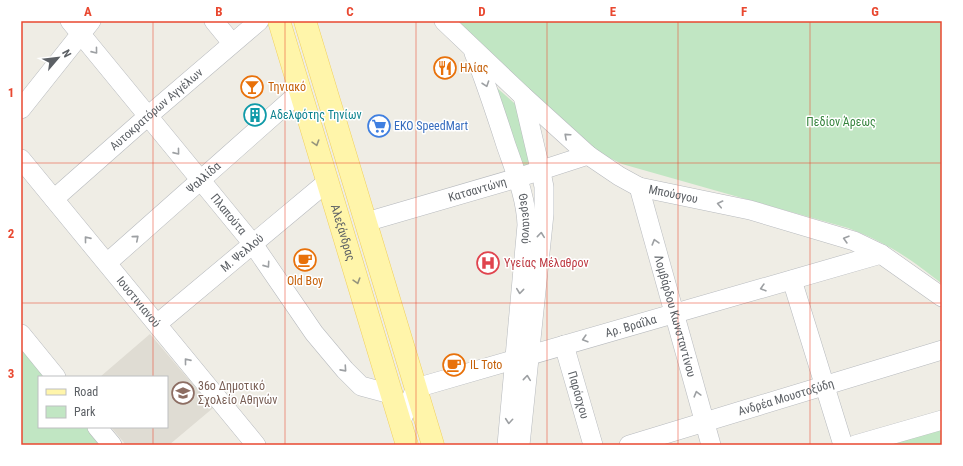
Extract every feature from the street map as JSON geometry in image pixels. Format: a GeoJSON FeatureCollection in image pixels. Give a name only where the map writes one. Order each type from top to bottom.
{"type":"FeatureCollection","features":[{"type":"Feature","properties":{"kind":"main road","name":"Αλεξάνδρας"},"geometry":{"type":"LineString","coordinates":[[279,21],[407,445]]}},
{"type":"Feature","properties":{"kind":"main road","name":"Αλεξάνδρας"},"geometry":{"type":"LineString","coordinates":[[305,21],[433,445]]}},
{"type":"Feature","properties":{"kind":"street"},"geometry":{"type":"LineString","coordinates":[[214,21],[232,43]]}},
{"type":"Feature","properties":{"kind":"street","name":"Αυτοκρατόρων Αγγέλων"},"geometry":{"type":"LineString","coordinates":[[54,199],[259,21]]}},
{"type":"Feature","properties":{"kind":"street"},"geometry":{"type":"LineString","coordinates":[[298,21],[314,52]]}},
{"type":"Feature","properties":{"kind":"street","name":"Μπούσγου"},"geometry":{"type":"LineString","coordinates":[[444,21],[588,155],[619,176],[639,187],[750,210],[854,241],[882,254],[942,297]]}},
{"type":"Feature","properties":{"kind":"street"},"geometry":{"type":"LineString","coordinates":[[21,108],[81,25]]}},
{"type":"Feature","properties":{"kind":"street","name":"Πλαπούτα"},"geometry":{"type":"LineString","coordinates":[[81,25],[148,116],[253,244],[314,333],[344,370],[361,386],[387,393],[392,396]]}},
{"type":"Feature","properties":{"kind":"street","name":"Θερειανού"},"geometry":{"type":"LineString","coordinates":[[472,48],[483,75],[525,202],[527,225],[521,358],[520,445]]}},
{"type":"Feature","properties":{"kind":"street","name":"Ψαλλίδα"},"geometry":{"type":"LineString","coordinates":[[107,263],[300,92]]}},
{"type":"Feature","properties":{"kind":"street","name":"Θερειανού"},"geometry":{"type":"LineString","coordinates":[[507,445],[544,214],[544,187],[523,96]]}},
{"type":"Feature","properties":{"kind":"street","name":"Κατσαντώνη"},"geometry":{"type":"LineString","coordinates":[[366,222],[517,178],[588,155]]}},
{"type":"Feature","properties":{"kind":"street","name":"Ιουστινιανού"},"geometry":{"type":"LineString","coordinates":[[21,159],[256,445]]}},
{"type":"Feature","properties":{"kind":"street","name":"Μ. Ψελλού"},"geometry":{"type":"LineString","coordinates":[[157,324],[327,182]]}},
{"type":"Feature","properties":{"kind":"street","name":"Λομβάρδου Κωνσταντίνου"},"geometry":{"type":"LineString","coordinates":[[639,187],[711,445]]}},
{"type":"Feature","properties":{"kind":"street","name":"Αρ. Βραΐλα"},"geometry":{"type":"LineString","coordinates":[[416,388],[882,254]]}},
{"type":"Feature","properties":{"kind":"street"},"geometry":{"type":"LineString","coordinates":[[792,280],[843,445]]}},
{"type":"Feature","properties":{"kind":"street"},"geometry":{"type":"LineString","coordinates":[[21,334],[55,376]]}},
{"type":"Feature","properties":{"kind":"street","name":"Παράσχου"},"geometry":{"type":"LineString","coordinates":[[564,345],[593,445]]}},
{"type":"Feature","properties":{"kind":"street","name":"Ανδρέα Μουστοξύδη"},"geometry":{"type":"LineString","coordinates":[[629,445],[942,350]]}},
{"type":"Feature","properties":{"kind":"street"},"geometry":{"type":"LineString","coordinates":[[400,423],[416,388]]}},
{"type":"Feature","properties":{"kind":"street"},"geometry":{"type":"LineString","coordinates":[[855,445],[942,420]]}},
{"type":"Feature","properties":{"kind":"street"},"geometry":{"type":"LineString","coordinates":[[98,428],[112,445]]}},
{"type":"Feature","properties":{"kind":"shaded area","name":"36ο Δημοτικό Σχολείο Αθηνών"},"geometry":{"type":"Polygon","coordinates":[[[150,334],[213,408],[169,445],[126,445],[112,428],[168,428],[168,376],[101,376],[150,334]]]}},
{"type":"Feature","properties":{"kind":"green space","name":"Πεδίον Άρεως"},"geometry":{"type":"Polygon","coordinates":[[[454,21],[942,21],[942,284],[898,252],[875,239],[848,228],[622,164],[585,146],[454,21]]]}},
{"type":"Feature","properties":{"kind":"green space"},"geometry":{"type":"Polygon","coordinates":[[[488,80],[521,109],[535,165],[519,171],[488,80]]]}},
{"type":"Feature","properties":{"kind":"green space"},"geometry":{"type":"Polygon","coordinates":[[[21,339],[51,376],[38,376],[38,428],[92,428],[105,445],[21,445],[21,339]]]}},
{"type":"Feature","properties":{"kind":"green space"},"geometry":{"type":"Polygon","coordinates":[[[942,425],[942,445],[873,445],[942,425]]]}},
{"type":"Feature","properties":{"kind":"place","name":"Ηλίας"},"geometry":{"type":"Point","coordinates":[445,68]}},
{"type":"Feature","properties":{"kind":"place","name":"Τηνιακό"},"geometry":{"type":"Point","coordinates":[252,87]}},
{"type":"Feature","properties":{"kind":"place","name":"Αδελφότης Τηνίων"},"geometry":{"type":"Point","coordinates":[255,115]}},
{"type":"Feature","properties":{"kind":"place","name":"EKO SpeedMart"},"geometry":{"type":"Point","coordinates":[379,126]}},
{"type":"Feature","properties":{"kind":"place","name":"Old Boy"},"geometry":{"type":"Point","coordinates":[305,260]}},
{"type":"Feature","properties":{"kind":"place","name":"Υγείας Μέλαθρον"},"geometry":{"type":"Point","coordinates":[488,263]}},
{"type":"Feature","properties":{"kind":"place","name":"IL Toto"},"geometry":{"type":"Point","coordinates":[454,365]}},
{"type":"Feature","properties":{"kind":"place","name":"36ο Δημοτικό Σχολείο Αθηνών"},"geometry":{"type":"Point","coordinates":[183,393]}}]}
